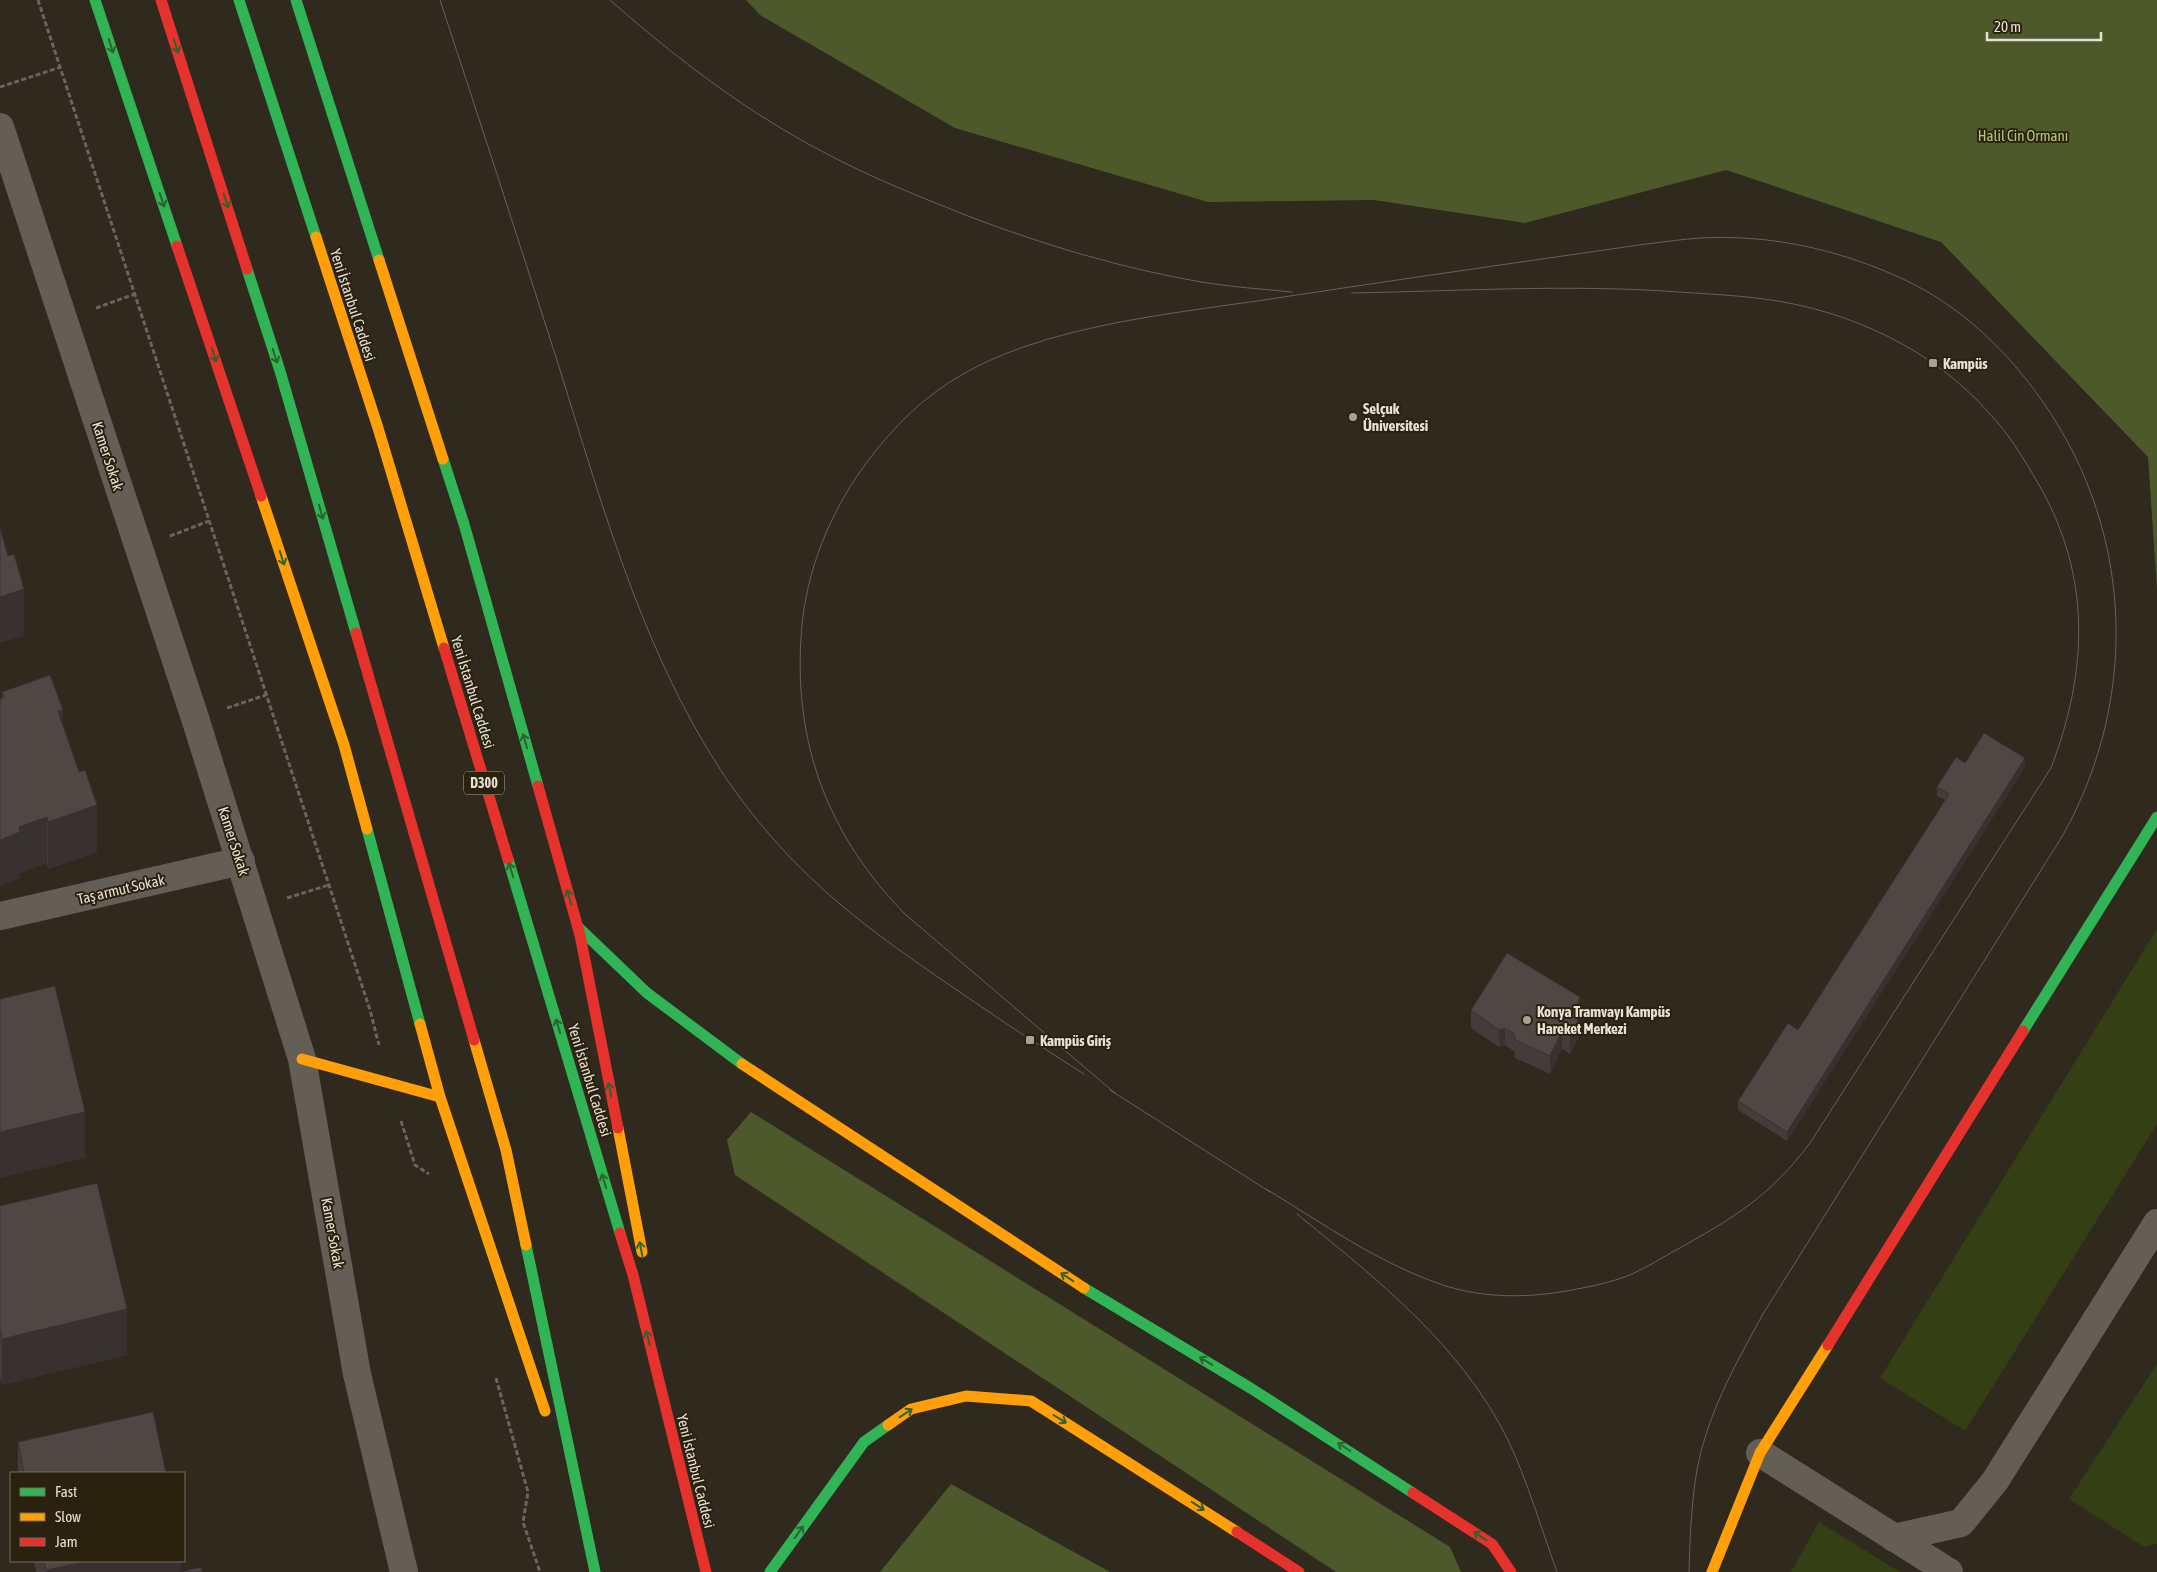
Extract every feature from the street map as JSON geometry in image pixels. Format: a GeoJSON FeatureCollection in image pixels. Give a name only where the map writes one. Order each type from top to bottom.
{"type":"FeatureCollection","features":[{"type":"Feature","properties":{"kind":"main road"},"geometry":{"type":"LineString","coordinates":[[95,0],[344,745],[440,1097],[585,1530]]}},
{"type":"Feature","properties":{"kind":"main road"},"geometry":{"type":"LineString","coordinates":[[161,0],[280,371],[506,1150],[595,1572]]}},
{"type":"Feature","properties":{"kind":"main road","name":"Yeni İstanbul Caddesi"},"geometry":{"type":"LineString","coordinates":[[239,0],[378,428],[633,1275],[706,1572]]}},
{"type":"Feature","properties":{"kind":"main road"},"geometry":{"type":"LineString","coordinates":[[296,0],[464,524],[578,927],[645,1266]]}},
{"type":"Feature","properties":{"kind":"main road"},"geometry":{"type":"LineString","coordinates":[[1712,1572],[1760,1453],[2157,817]]}},
{"type":"Feature","properties":{"kind":"main road"},"geometry":{"type":"LineString","coordinates":[[578,927],[647,992],[761,1078],[1110,1304],[1252,1389],[1492,1544],[1511,1572]]}},
{"type":"Feature","properties":{"kind":"main road"},"geometry":{"type":"LineString","coordinates":[[302,1059],[440,1097]]}},
{"type":"Feature","properties":{"kind":"main road"},"geometry":{"type":"LineString","coordinates":[[650,1295],[698,1538]]}},
{"type":"Feature","properties":{"kind":"main road"},"geometry":{"type":"LineString","coordinates":[[770,1572],[864,1442],[911,1409],[966,1396],[1031,1401],[1299,1572]]}},
{"type":"Feature","properties":{"kind":"street","name":"Kamer Sokak"},"geometry":{"type":"LineString","coordinates":[[0,128],[195,718],[302,1059],[357,1374],[404,1572]]}},
{"type":"Feature","properties":{"kind":"street","name":"Taş armut Sokak"},"geometry":{"type":"LineString","coordinates":[[0,916],[241,861]]}},
{"type":"Feature","properties":{"kind":"street"},"geometry":{"type":"LineString","coordinates":[[1894,1538],[1960,1523],[1995,1481],[2157,1223]]}},
{"type":"Feature","properties":{"kind":"street"},"geometry":{"type":"LineString","coordinates":[[1760,1453],[1949,1572]]}},
{"type":"Feature","properties":{"kind":"path"},"geometry":{"type":"LineString","coordinates":[[38,0],[370,1010],[389,1082],[415,1165],[431,1175]]}},
{"type":"Feature","properties":{"kind":"path"},"geometry":{"type":"LineString","coordinates":[[0,86],[61,67]]}},
{"type":"Feature","properties":{"kind":"path"},"geometry":{"type":"LineString","coordinates":[[63,320],[135,294]]}},
{"type":"Feature","properties":{"kind":"path"},"geometry":{"type":"LineString","coordinates":[[138,547],[209,521]]}},
{"type":"Feature","properties":{"kind":"path"},"geometry":{"type":"LineString","coordinates":[[195,718],[266,695]]}},
{"type":"Feature","properties":{"kind":"path"},"geometry":{"type":"LineString","coordinates":[[256,908],[329,885]]}},
{"type":"Feature","properties":{"kind":"path"},"geometry":{"type":"LineString","coordinates":[[496,1378],[528,1492],[523,1522],[540,1572]]}},
{"type":"Feature","properties":{"kind":"green space","name":"Halil Cin Ormanı"},"geometry":{"type":"Polygon","coordinates":[[[746,0],[2157,0],[2157,589],[2148,457],[1941,242],[1726,170],[1525,223],[1374,200],[1208,202],[955,128],[760,15],[746,0]]]}},
{"type":"Feature","properties":{"kind":"green space"},"geometry":{"type":"Polygon","coordinates":[[[2157,929],[2157,1124],[1965,1431],[1880,1378],[2157,929]]]}},
{"type":"Feature","properties":{"kind":"green space"},"geometry":{"type":"Polygon","coordinates":[[[751,1112],[1450,1547],[1461,1572],[1336,1572],[735,1175],[727,1140],[751,1112]]]}},
{"type":"Feature","properties":{"kind":"green space"},"geometry":{"type":"Polygon","coordinates":[[[2157,1364],[2157,1544],[2144,1547],[2069,1499],[2157,1364]]]}},
{"type":"Feature","properties":{"kind":"green space"},"geometry":{"type":"Polygon","coordinates":[[[951,1484],[1110,1572],[880,1572],[951,1484]]]}},
{"type":"Feature","properties":{"kind":"green space"},"geometry":{"type":"Polygon","coordinates":[[[1819,1522],[1900,1572],[1791,1572],[1819,1522]]]}},
{"type":"Feature","properties":{"kind":"building"},"geometry":{"type":"Polygon","coordinates":[[[0,528],[8,556],[14,554],[24,589],[0,597],[0,528]]]}},
{"type":"Feature","properties":{"kind":"building"},"geometry":{"type":"Polygon","coordinates":[[[50,675],[63,710],[58,711],[79,772],[85,770],[97,805],[48,822],[47,817],[19,827],[20,832],[0,840],[0,699],[4,697],[2,692],[50,675]]]}},
{"type":"Feature","properties":{"kind":"building"},"geometry":{"type":"Polygon","coordinates":[[[1984,733],[2025,758],[1787,1132],[1738,1101],[1788,1023],[1798,1030],[1949,794],[1937,787],[1956,757],[1965,763],[1984,733]]]}},
{"type":"Feature","properties":{"kind":"building","name":"Konya Tramvayı Kampüs Hareket Merkezi"},"geometry":{"type":"Polygon","coordinates":[[[1507,953],[1580,997],[1576,1008],[1578,1021],[1570,1036],[1562,1031],[1550,1056],[1515,1040],[1514,1034],[1505,1028],[1499,1030],[1471,1010],[1507,953]]]}},
{"type":"Feature","properties":{"kind":"building"},"geometry":{"type":"Polygon","coordinates":[[[55,986],[85,1112],[0,1132],[0,999],[55,986]]]}},
{"type":"Feature","properties":{"kind":"building"},"geometry":{"type":"Polygon","coordinates":[[[97,1183],[127,1309],[2,1339],[0,1330],[0,1206],[97,1183]]]}},
{"type":"Feature","properties":{"kind":"building"},"geometry":{"type":"Polygon","coordinates":[[[153,1412],[166,1472],[24,1472],[18,1442],[153,1412]]]}},
{"type":"Feature","properties":{"kind":"building"},"geometry":{"type":"Polygon","coordinates":[[[44,1562],[83,1562],[46,1570],[44,1562]]]}},
{"type":"Feature","properties":{"kind":"building"},"geometry":{"type":"Polygon","coordinates":[[[201,1567],[202,1572],[180,1572],[201,1567]]]}},
{"type":"Feature","properties":{"kind":"tram line"},"geometry":{"type":"LineString","coordinates":[[440,0],[615,543],[638,606],[665,668],[695,727],[729,783],[769,834],[831,897],[923,967],[1084,1074]]}},
{"type":"Feature","properties":{"kind":"tram line"},"geometry":{"type":"LineString","coordinates":[[610,0],[688,64],[770,122],[829,155],[898,187],[997,227],[1112,263],[1201,282],[1292,292]]}},
{"type":"Feature","properties":{"kind":"tram line"},"geometry":{"type":"LineString","coordinates":[[1116,1094],[906,915],[879,885],[857,855],[838,822],[822,788],[811,753],[804,716],[800,678],[801,638],[807,595],[818,553],[835,513],[857,476],[877,449],[910,413],[936,391],[986,362],[1026,346],[1069,333],[1160,315],[1694,238],[1727,237],[1753,239],[1805,246],[1831,252],[1881,269],[1905,280],[1943,301],[1977,328],[2008,358],[2035,391],[2068,442],[2092,496],[2108,552],[2115,609],[2115,667],[2106,724],[2088,781],[2063,835],[1763,1314],[1722,1392],[1700,1454],[1693,1500],[1689,1572]]}},
{"type":"Feature","properties":{"kind":"tram line"},"geometry":{"type":"LineString","coordinates":[[1266,1189],[1353,1243],[1399,1267],[1460,1290],[1506,1296],[1566,1291],[1624,1277],[1650,1265],[1734,1215],[1750,1204],[1781,1177],[1810,1143],[2051,768],[2072,696],[2077,660],[2079,624],[2076,588],[2068,553],[2056,518],[2033,474],[2004,430],[1967,391],[1943,370],[1888,336],[1827,312],[1796,304],[1732,296],[1597,288],[1352,293]]}},
{"type":"Feature","properties":{"kind":"tram line"},"geometry":{"type":"LineString","coordinates":[[1110,1090],[1270,1192]]}},
{"type":"Feature","properties":{"kind":"tram line"},"geometry":{"type":"LineString","coordinates":[[1297,1214],[1387,1289],[1442,1344],[1467,1374],[1489,1406],[1508,1440],[1528,1489],[1557,1572]]}},
{"type":"Feature","properties":{"kind":"traffic: fast"},"geometry":{"type":"LineString","coordinates":[[95,0],[177,246]]}},
{"type":"Feature","properties":{"kind":"traffic: fast"},"geometry":{"type":"LineString","coordinates":[[239,0],[316,237]]}},
{"type":"Feature","properties":{"kind":"traffic: fast"},"geometry":{"type":"LineString","coordinates":[[296,0],[379,260]]}},
{"type":"Feature","properties":{"kind":"traffic: fast"},"geometry":{"type":"LineString","coordinates":[[247,269],[280,371],[356,633]]}},
{"type":"Feature","properties":{"kind":"traffic: fast"},"geometry":{"type":"LineString","coordinates":[[443,459],[464,524],[538,786]]}},
{"type":"Feature","properties":{"kind":"traffic: fast"},"geometry":{"type":"LineString","coordinates":[[2023,1031],[2157,817]]}},
{"type":"Feature","properties":{"kind":"traffic: fast"},"geometry":{"type":"LineString","coordinates":[[367,829],[420,1024]]}},
{"type":"Feature","properties":{"kind":"traffic: fast"},"geometry":{"type":"LineString","coordinates":[[508,859],[620,1233]]}},
{"type":"Feature","properties":{"kind":"traffic: fast"},"geometry":{"type":"LineString","coordinates":[[578,927],[647,993],[742,1064]]}},
{"type":"Feature","properties":{"kind":"traffic: fast"},"geometry":{"type":"LineString","coordinates":[[526,1245],[595,1572]]}},
{"type":"Feature","properties":{"kind":"traffic: fast"},"geometry":{"type":"LineString","coordinates":[[1084,1288],[1252,1389],[1413,1493]]}},
{"type":"Feature","properties":{"kind":"traffic: fast"},"geometry":{"type":"LineString","coordinates":[[770,1572],[864,1442],[888,1425]]}},
{"type":"Feature","properties":{"kind":"traffic: slow"},"geometry":{"type":"LineString","coordinates":[[316,237],[378,428],[444,648]]}},
{"type":"Feature","properties":{"kind":"traffic: slow"},"geometry":{"type":"LineString","coordinates":[[379,260],[443,459]]}},
{"type":"Feature","properties":{"kind":"traffic: slow"},"geometry":{"type":"LineString","coordinates":[[261,496],[344,745],[367,829]]}},
{"type":"Feature","properties":{"kind":"traffic: slow"},"geometry":{"type":"LineString","coordinates":[[420,1024],[440,1097],[545,1411]]}},
{"type":"Feature","properties":{"kind":"traffic: slow"},"geometry":{"type":"LineString","coordinates":[[474,1040],[506,1150],[526,1245]]}},
{"type":"Feature","properties":{"kind":"traffic: slow"},"geometry":{"type":"LineString","coordinates":[[302,1059],[440,1097]]}},
{"type":"Feature","properties":{"kind":"traffic: slow"},"geometry":{"type":"LineString","coordinates":[[742,1064],[1084,1288]]}},
{"type":"Feature","properties":{"kind":"traffic: slow"},"geometry":{"type":"LineString","coordinates":[[618,1128],[642,1252]]}},
{"type":"Feature","properties":{"kind":"traffic: slow"},"geometry":{"type":"LineString","coordinates":[[1712,1572],[1760,1453],[1828,1345]]}},
{"type":"Feature","properties":{"kind":"traffic: slow"},"geometry":{"type":"LineString","coordinates":[[888,1425],[911,1409],[966,1396],[1031,1401],[1237,1532]]}},
{"type":"Feature","properties":{"kind":"traffic: jam"},"geometry":{"type":"LineString","coordinates":[[161,0],[247,269]]}},
{"type":"Feature","properties":{"kind":"traffic: jam"},"geometry":{"type":"LineString","coordinates":[[177,246],[261,496]]}},
{"type":"Feature","properties":{"kind":"traffic: jam"},"geometry":{"type":"LineString","coordinates":[[356,633],[474,1040]]}},
{"type":"Feature","properties":{"kind":"traffic: jam"},"geometry":{"type":"LineString","coordinates":[[444,648],[508,859]]}},
{"type":"Feature","properties":{"kind":"traffic: jam"},"geometry":{"type":"LineString","coordinates":[[538,786],[580,935],[618,1128]]}},
{"type":"Feature","properties":{"kind":"traffic: jam"},"geometry":{"type":"LineString","coordinates":[[1828,1345],[2023,1031]]}},
{"type":"Feature","properties":{"kind":"traffic: jam"},"geometry":{"type":"LineString","coordinates":[[620,1233],[633,1275],[706,1572]]}},
{"type":"Feature","properties":{"kind":"traffic: jam"},"geometry":{"type":"LineString","coordinates":[[1413,1493],[1492,1544],[1511,1572]]}},
{"type":"Feature","properties":{"kind":"traffic: jam"},"geometry":{"type":"LineString","coordinates":[[1237,1532],[1299,1572]]}},
{"type":"Feature","properties":{"kind":"place","name":"Kampüs"},"geometry":{"type":"Point","coordinates":[1933,363]}},
{"type":"Feature","properties":{"kind":"place","name":"Selçuk Üniversitesi"},"geometry":{"type":"Point","coordinates":[1353,417]}},
{"type":"Feature","properties":{"kind":"place","name":"Konya Tramvayı Kampüs Hareket Merkezi"},"geometry":{"type":"Point","coordinates":[1527,1020]}},
{"type":"Feature","properties":{"kind":"place","name":"Kampüs Giriş"},"geometry":{"type":"Point","coordinates":[1030,1040]}}]}
